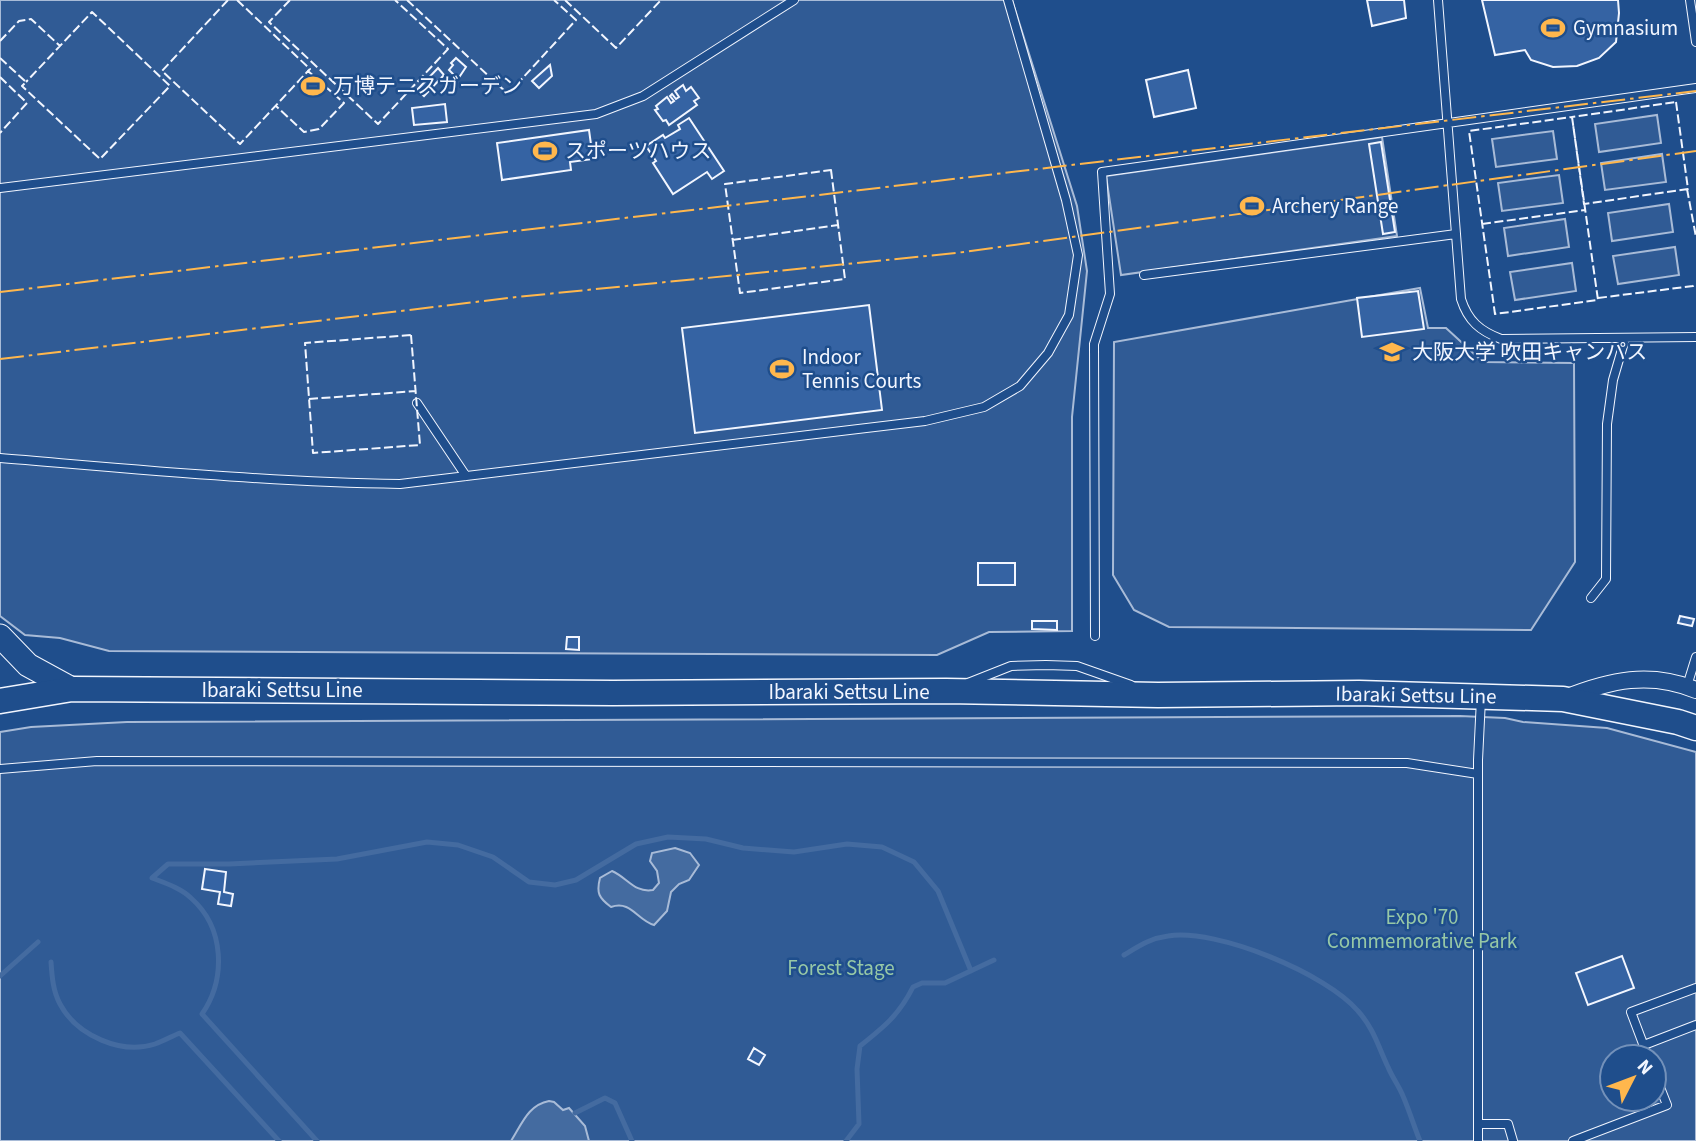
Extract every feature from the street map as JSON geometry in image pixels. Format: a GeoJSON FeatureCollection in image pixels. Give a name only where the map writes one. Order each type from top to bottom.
{"type":"FeatureCollection","features":[{"type":"Feature","properties":{"kind":"main road"},"geometry":{"type":"LineString","coordinates":[[0,636],[28,665],[72,689]]}},
{"type":"Feature","properties":{"kind":"main road","name":"Ibaraki Settsu Line"},"geometry":{"type":"LineString","coordinates":[[0,701],[72,689],[946,691],[1157,695],[1359,693],[1563,699],[1678,722],[1696,729]]}},
{"type":"Feature","properties":{"kind":"street"},"geometry":{"type":"LineString","coordinates":[[1563,699],[1600,684],[1641,678],[1691,688]]}},
{"type":"Feature","properties":{"kind":"lane"},"geometry":{"type":"LineString","coordinates":[[0,188],[596,114],[643,96],[794,0]]}},
{"type":"Feature","properties":{"kind":"lane"},"geometry":{"type":"LineString","coordinates":[[0,458],[323,482],[400,484],[925,421],[984,407],[1020,386],[1048,353],[1069,315],[1077,255],[1066,200],[1008,0]]}},
{"type":"Feature","properties":{"kind":"lane"},"geometry":{"type":"LineString","coordinates":[[1438,0],[1461,299],[1465,312],[1484,332],[1501,339],[1696,337]]}},
{"type":"Feature","properties":{"kind":"lane"},"geometry":{"type":"LineString","coordinates":[[1690,0],[1696,42]]}},
{"type":"Feature","properties":{"kind":"lane"},"geometry":{"type":"LineString","coordinates":[[1095,636],[1094,344],[1110,294],[1102,172],[1696,88]]}},
{"type":"Feature","properties":{"kind":"lane"},"geometry":{"type":"LineString","coordinates":[[1144,275],[1456,234]]}},
{"type":"Feature","properties":{"kind":"lane"},"geometry":{"type":"LineString","coordinates":[[1591,598],[1606,579],[1607,424],[1613,380],[1625,339]]}},
{"type":"Feature","properties":{"kind":"lane"},"geometry":{"type":"LineString","coordinates":[[417,403],[466,476]]}},
{"type":"Feature","properties":{"kind":"lane"},"geometry":{"type":"LineString","coordinates":[[1691,688],[1696,657]]}},
{"type":"Feature","properties":{"kind":"lane"},"geometry":{"type":"LineString","coordinates":[[1478,1141],[1478,774],[1481,696]]}},
{"type":"Feature","properties":{"kind":"lane"},"geometry":{"type":"LineString","coordinates":[[0,769],[97,761],[1407,763],[1478,774]]}},
{"type":"Feature","properties":{"kind":"lane"},"geometry":{"type":"LineString","coordinates":[[1643,1043],[1631,1012],[1696,988]]}},
{"type":"Feature","properties":{"kind":"lane"},"geometry":{"type":"LineString","coordinates":[[1649,1043],[1696,1025]]}},
{"type":"Feature","properties":{"kind":"lane"},"geometry":{"type":"LineString","coordinates":[[1573,1141],[1646,1113]]}},
{"type":"Feature","properties":{"kind":"lane"},"geometry":{"type":"LineString","coordinates":[[1479,1124],[1508,1124],[1513,1141]]}},
{"type":"Feature","properties":{"kind":"green space"},"geometry":{"type":"Polygon","coordinates":[[[0,0],[1012,0],[1077,206],[1087,271],[1072,417],[1072,631],[989,632],[937,655],[109,651],[60,638],[25,635],[0,616],[0,0]]]}},
{"type":"Feature","properties":{"kind":"green space"},"geometry":{"type":"Polygon","coordinates":[[[1657,115],[1661,143],[1599,152],[1595,124],[1657,115]]]}},
{"type":"Feature","properties":{"kind":"green space"},"geometry":{"type":"Polygon","coordinates":[[[1553,131],[1557,159],[1496,167],[1492,139],[1553,131]]]}},
{"type":"Feature","properties":{"kind":"green space","name":"Archery Range"},"geometry":{"type":"Polygon","coordinates":[[[1382,137],[1397,236],[1121,275],[1106,176],[1382,137]]]}},
{"type":"Feature","properties":{"kind":"green space"},"geometry":{"type":"Polygon","coordinates":[[[1662,154],[1666,182],[1605,190],[1601,163],[1662,154]]]}},
{"type":"Feature","properties":{"kind":"green space"},"geometry":{"type":"Polygon","coordinates":[[[1559,175],[1563,203],[1502,211],[1498,183],[1559,175]]]}},
{"type":"Feature","properties":{"kind":"green space"},"geometry":{"type":"Polygon","coordinates":[[[1669,204],[1673,232],[1612,241],[1608,213],[1669,204]]]}},
{"type":"Feature","properties":{"kind":"green space"},"geometry":{"type":"Polygon","coordinates":[[[1565,219],[1569,247],[1508,256],[1504,228],[1565,219]]]}},
{"type":"Feature","properties":{"kind":"green space"},"geometry":{"type":"Polygon","coordinates":[[[1675,247],[1679,275],[1618,284],[1613,256],[1675,247]]]}},
{"type":"Feature","properties":{"kind":"green space"},"geometry":{"type":"Polygon","coordinates":[[[1572,263],[1576,291],[1515,300],[1510,272],[1572,263]]]}},
{"type":"Feature","properties":{"kind":"green space"},"geometry":{"type":"Polygon","coordinates":[[[1420,288],[1428,328],[1446,328],[1483,362],[1574,363],[1575,562],[1531,630],[1169,627],[1134,610],[1113,575],[1114,342],[1420,288]]]}},
{"type":"Feature","properties":{"kind":"green space","name":"Expo '70 Commemorative Park"},"geometry":{"type":"Polygon","coordinates":[[[1460,716],[1607,728],[1696,752],[1696,1141],[0,1141],[0,732],[31,727],[127,722],[1460,716]]]}},
{"type":"Feature","properties":{"kind":"shaded area"},"geometry":{"type":"Polygon","coordinates":[[[675,848],[690,853],[699,865],[689,880],[679,884],[671,892],[667,911],[654,925],[629,908],[611,907],[601,898],[598,888],[600,878],[612,871],[636,887],[653,890],[659,883],[657,871],[650,861],[652,853],[675,848]]]}},
{"type":"Feature","properties":{"kind":"shaded area"},"geometry":{"type":"Polygon","coordinates":[[[549,1101],[563,1110],[569,1108],[585,1126],[589,1141],[511,1141],[531,1111],[549,1101]]]}},
{"type":"Feature","properties":{"kind":"building"},"geometry":{"type":"Polygon","coordinates":[[[1367,0],[1404,0],[1406,18],[1372,26],[1367,0]]]}},
{"type":"Feature","properties":{"kind":"building","name":"Gymnasium"},"geometry":{"type":"Polygon","coordinates":[[[1482,0],[1618,0],[1616,42],[1599,58],[1577,66],[1553,67],[1531,60],[1525,50],[1495,55],[1482,0]]]}},
{"type":"Feature","properties":{"kind":"building"},"geometry":{"type":"Polygon","coordinates":[[[456,58],[466,67],[458,79],[449,70],[456,58]]]}},
{"type":"Feature","properties":{"kind":"building"},"geometry":{"type":"Polygon","coordinates":[[[550,65],[552,76],[539,88],[532,81],[550,65]]]}},
{"type":"Feature","properties":{"kind":"building"},"geometry":{"type":"Polygon","coordinates":[[[438,68],[444,75],[424,96],[417,90],[438,68]]]}},
{"type":"Feature","properties":{"kind":"building"},"geometry":{"type":"Polygon","coordinates":[[[1188,70],[1196,108],[1154,117],[1146,80],[1188,70]]]}},
{"type":"Feature","properties":{"kind":"building"},"geometry":{"type":"Polygon","coordinates":[[[683,85],[686,91],[691,87],[699,98],[694,101],[697,105],[669,125],[655,110],[658,109],[656,106],[667,97],[671,103],[674,101],[670,96],[672,94],[676,99],[679,97],[675,91],[683,85]]]}},
{"type":"Feature","properties":{"kind":"building"},"geometry":{"type":"Polygon","coordinates":[[[445,104],[447,122],[414,125],[412,108],[445,104]]]}},
{"type":"Feature","properties":{"kind":"building"},"geometry":{"type":"Polygon","coordinates":[[[689,118],[724,171],[712,179],[707,172],[673,194],[653,163],[656,161],[646,146],[663,135],[665,138],[680,129],[678,125],[689,118]]]}},
{"type":"Feature","properties":{"kind":"building","name":"スポーツハウス"},"geometry":{"type":"Polygon","coordinates":[[[589,130],[593,159],[570,162],[571,170],[502,180],[497,143],[589,130]]]}},
{"type":"Feature","properties":{"kind":"building"},"geometry":{"type":"Polygon","coordinates":[[[1381,142],[1395,232],[1383,234],[1369,144],[1381,142]]]}},
{"type":"Feature","properties":{"kind":"building"},"geometry":{"type":"Polygon","coordinates":[[[1418,291],[1424,329],[1362,337],[1357,298],[1418,291]]]}},
{"type":"Feature","properties":{"kind":"building","name":"Indoor Tennis Courts"},"geometry":{"type":"Polygon","coordinates":[[[869,305],[882,410],[695,433],[682,328],[869,305]]]}},
{"type":"Feature","properties":{"kind":"building"},"geometry":{"type":"Polygon","coordinates":[[[978,563],[1015,563],[1015,585],[978,585],[978,563]]]}},
{"type":"Feature","properties":{"kind":"building"},"geometry":{"type":"Polygon","coordinates":[[[1680,616],[1694,619],[1692,626],[1678,623],[1680,616]]]}},
{"type":"Feature","properties":{"kind":"building"},"geometry":{"type":"Polygon","coordinates":[[[1032,621],[1057,621],[1057,630],[1032,629],[1032,621]]]}},
{"type":"Feature","properties":{"kind":"building"},"geometry":{"type":"Polygon","coordinates":[[[567,637],[579,637],[579,650],[566,649],[567,637]]]}},
{"type":"Feature","properties":{"kind":"building"},"geometry":{"type":"Polygon","coordinates":[[[205,869],[226,872],[224,892],[233,894],[231,906],[218,904],[220,892],[202,889],[205,869]]]}},
{"type":"Feature","properties":{"kind":"building"},"geometry":{"type":"Polygon","coordinates":[[[1622,956],[1634,988],[1588,1005],[1576,973],[1622,956]]]}},
{"type":"Feature","properties":{"kind":"building"},"geometry":{"type":"Polygon","coordinates":[[[754,1048],[765,1055],[759,1065],[748,1059],[754,1048]]]}},
{"type":"Feature","properties":{"kind":"waterway"},"geometry":{"type":"LineString","coordinates":[[317,1141],[202,1014],[210,1000],[218,970],[216,939],[202,910],[187,894],[152,878],[168,864],[337,859],[427,842],[458,845],[493,857],[529,882],[555,885],[576,880],[636,844],[668,837],[706,839],[743,848],[794,852],[847,844],[882,847],[914,862],[938,891],[971,971]]}},
{"type":"Feature","properties":{"kind":"waterway"},"geometry":{"type":"LineString","coordinates":[[1124,955],[1156,939],[1189,935],[1241,946],[1297,969],[1322,983],[1343,997],[1368,1024],[1401,1092],[1420,1141]]}},
{"type":"Feature","properties":{"kind":"waterway"},"geometry":{"type":"LineString","coordinates":[[0,976],[38,942]]}},
{"type":"Feature","properties":{"kind":"waterway"},"geometry":{"type":"LineString","coordinates":[[846,1141],[859,1124],[857,1069],[860,1046],[890,1020],[913,987],[922,983],[945,983],[994,960]]}},
{"type":"Feature","properties":{"kind":"waterway"},"geometry":{"type":"LineString","coordinates":[[51,962],[53,984],[60,1004],[77,1025],[101,1040],[129,1047],[155,1044],[180,1033],[279,1141]]}},
{"type":"Feature","properties":{"kind":"waterway"},"geometry":{"type":"LineString","coordinates":[[575,1113],[605,1098],[615,1103],[632,1141]]}},
{"type":"Feature","properties":{"kind":"fence"},"geometry":{"type":"LineString","coordinates":[[228,0],[162,71],[240,144],[308,71]]}},
{"type":"Feature","properties":{"kind":"fence"},"geometry":{"type":"LineString","coordinates":[[237,0],[344,103],[319,129],[304,132],[276,106]]}},
{"type":"Feature","properties":{"kind":"fence"},"geometry":{"type":"LineString","coordinates":[[290,0],[269,22],[378,124],[448,49],[395,0]]}},
{"type":"Feature","properties":{"kind":"fence"},"geometry":{"type":"LineString","coordinates":[[407,0],[508,94],[576,20],[554,0]]}},
{"type":"Feature","properties":{"kind":"fence"},"geometry":{"type":"LineString","coordinates":[[565,0],[616,48],[661,0]]}},
{"type":"Feature","properties":{"kind":"fence"},"geometry":{"type":"LineString","coordinates":[[0,58],[26,82],[22,86],[100,159],[170,86],[92,12],[26,82]]}},
{"type":"Feature","properties":{"kind":"fence"},"geometry":{"type":"LineString","coordinates":[[0,41],[19,21],[31,19],[60,46]]}},
{"type":"Feature","properties":{"kind":"fence"},"geometry":{"type":"LineString","coordinates":[[0,77],[27,103],[0,133]]}},
{"type":"Feature","properties":{"kind":"fence"},"geometry":{"type":"LineString","coordinates":[[1676,102],[1688,189],[1584,204],[1572,117],[1676,102]]}},
{"type":"Feature","properties":{"kind":"fence"},"geometry":{"type":"LineString","coordinates":[[1572,117],[1598,300],[1495,314],[1469,131],[1572,117]]}},
{"type":"Feature","properties":{"kind":"fence"},"geometry":{"type":"LineString","coordinates":[[831,170],[845,279],[740,293],[725,184],[831,170]]}},
{"type":"Feature","properties":{"kind":"fence"},"geometry":{"type":"LineString","coordinates":[[1687,189],[1696,237]]}},
{"type":"Feature","properties":{"kind":"fence"},"geometry":{"type":"LineString","coordinates":[[1482,224],[1585,210]]}},
{"type":"Feature","properties":{"kind":"fence"},"geometry":{"type":"LineString","coordinates":[[732,240],[838,225]]}},
{"type":"Feature","properties":{"kind":"fence"},"geometry":{"type":"LineString","coordinates":[[1598,298],[1693,286],[1696,283]]}},
{"type":"Feature","properties":{"kind":"fence"},"geometry":{"type":"LineString","coordinates":[[411,335],[420,445],[313,453],[305,343],[411,335]]}},
{"type":"Feature","properties":{"kind":"fence"},"geometry":{"type":"LineString","coordinates":[[309,399],[416,391]]}},
{"type":"Feature","properties":{"kind":"power"},"geometry":{"type":"LineString","coordinates":[[0,292],[1696,91]]}},
{"type":"Feature","properties":{"kind":"power"},"geometry":{"type":"LineString","coordinates":[[0,359],[517,297],[956,253],[1696,151]]}},
{"type":"Feature","properties":{"kind":"place","name":"Gymnasium"},"geometry":{"type":"Point","coordinates":[1553,28]}},
{"type":"Feature","properties":{"kind":"place","name":"万博テニスガーデン"},"geometry":{"type":"Point","coordinates":[313,86]}},
{"type":"Feature","properties":{"kind":"place","name":"スポーツハウス"},"geometry":{"type":"Point","coordinates":[545,151]}},
{"type":"Feature","properties":{"kind":"place","name":"Archery Range"},"geometry":{"type":"Point","coordinates":[1252,206]}},
{"type":"Feature","properties":{"kind":"place","name":"大阪大学 吹田キャンパス"},"geometry":{"type":"Point","coordinates":[1392,352]}},
{"type":"Feature","properties":{"kind":"place","name":"Indoor Tennis Courts"},"geometry":{"type":"Point","coordinates":[782,369]}},
{"type":"Feature","properties":{"kind":"park label","name":"Forest Stage"},"geometry":{"type":"Point","coordinates":[841,968]}}]}
